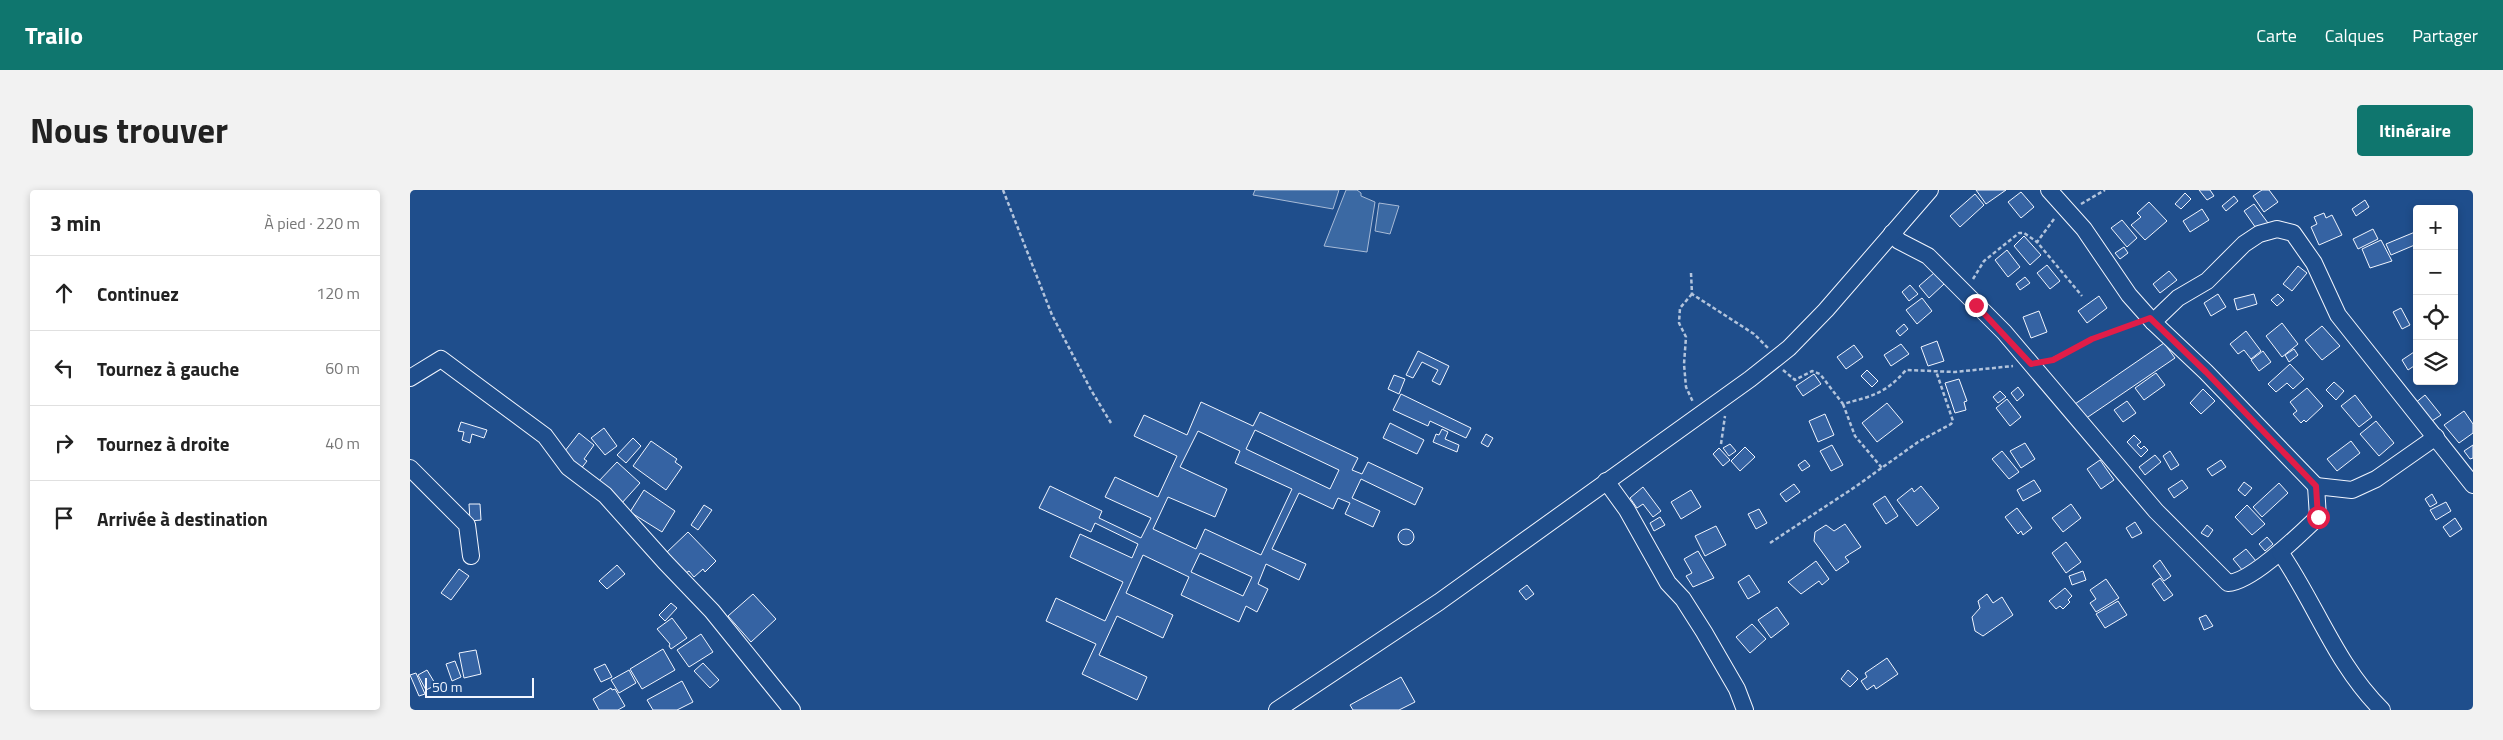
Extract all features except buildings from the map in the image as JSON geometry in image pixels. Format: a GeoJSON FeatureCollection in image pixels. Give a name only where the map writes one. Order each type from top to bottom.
{"type":"FeatureCollection","features":[{"type":"Feature","properties":{"kind":"street"},"geometry":{"type":"LineString","coordinates":[[1277,710],[1439,602],[1776,358],[1826,310],[1930,190]]}},
{"type":"Feature","properties":{"kind":"street"},"geometry":{"type":"LineString","coordinates":[[2049,190],[2084,229],[2129,294],[2151,320],[2206,372],[2316,486],[2352,490],[2376,479],[2436,437]]}},
{"type":"Feature","properties":{"kind":"street"},"geometry":{"type":"LineString","coordinates":[[2151,320],[2178,298],[2207,281],[2244,244],[2259,234],[2277,229],[2293,233],[2314,263],[2338,315],[2473,485]]}},
{"type":"Feature","properties":{"kind":"street"},"geometry":{"type":"LineString","coordinates":[[1892,233],[1899,241],[1928,256],[1963,291],[2031,364],[2156,511],[2223,580],[2233,583],[2244,578],[2280,552],[2318,517],[2316,486]]}},
{"type":"Feature","properties":{"kind":"street"},"geometry":{"type":"LineString","coordinates":[[410,378],[441,359],[545,436],[568,467],[605,495],[712,611],[792,710]]}},
{"type":"Feature","properties":{"kind":"street"},"geometry":{"type":"LineString","coordinates":[[410,468],[466,525],[471,556]]}},
{"type":"Feature","properties":{"kind":"street"},"geometry":{"type":"LineString","coordinates":[[1606,481],[1627,510],[1668,583],[1683,599],[1704,632],[1738,689],[1745,710]]}},
{"type":"Feature","properties":{"kind":"street"},"geometry":{"type":"LineString","coordinates":[[2280,552],[2316,611],[2323,629],[2363,691],[2382,710]]}},
{"type":"Feature","properties":{"kind":"path"},"geometry":{"type":"LineString","coordinates":[[1003,190],[1052,315],[1091,390],[1112,422]]}},
{"type":"Feature","properties":{"kind":"path"},"geometry":{"type":"LineString","coordinates":[[2037,242],[2066,208],[2105,190]]}},
{"type":"Feature","properties":{"kind":"path"},"geometry":{"type":"LineString","coordinates":[[1963,291],[1984,261],[2019,234],[2024,233],[2037,242],[2082,296]]}},
{"type":"Feature","properties":{"kind":"path"},"geometry":{"type":"LineString","coordinates":[[1691,273],[1692,294],[1680,308],[1679,323],[1686,337],[1684,364],[1686,387],[1699,415]]}},
{"type":"Feature","properties":{"kind":"path"},"geometry":{"type":"LineString","coordinates":[[1692,294],[1724,314],[1776,358],[1795,380],[1812,371],[1820,374],[1843,404],[1855,436],[1882,468]]}},
{"type":"Feature","properties":{"kind":"path"},"geometry":{"type":"LineString","coordinates":[[1843,404],[1877,394],[1893,385],[1906,370],[1955,372],[2053,360],[2092,339],[2151,320]]}},
{"type":"Feature","properties":{"kind":"path"},"geometry":{"type":"LineString","coordinates":[[1770,543],[1918,442],[1951,424],[1952,420],[1936,371]]}},
{"type":"Feature","properties":{"kind":"path"},"geometry":{"type":"LineString","coordinates":[[1721,444],[1727,395]]}},
{"type":"Feature","properties":{"kind":"water"},"geometry":{"type":"Polygon","coordinates":[[[1255,190],[1339,190],[1333,209],[1253,195],[1255,190]]]}},
{"type":"Feature","properties":{"kind":"water"},"geometry":{"type":"Polygon","coordinates":[[[1346,190],[1357,190],[1361,193],[1361,196],[1375,202],[1367,252],[1324,246],[1346,190]]]}},
{"type":"Feature","properties":{"kind":"water"},"geometry":{"type":"Polygon","coordinates":[[[1379,203],[1399,206],[1390,234],[1375,231],[1379,203]]]}},
{"type":"Feature","properties":{"kind":"route"},"geometry":{"type":"LineString","coordinates":[[1976,305],[2004,332],[2031,364],[2053,360],[2068,350],[2092,339],[2150,318],[2175,345],[2206,372],[2316,486],[2318,517]]}}]}
